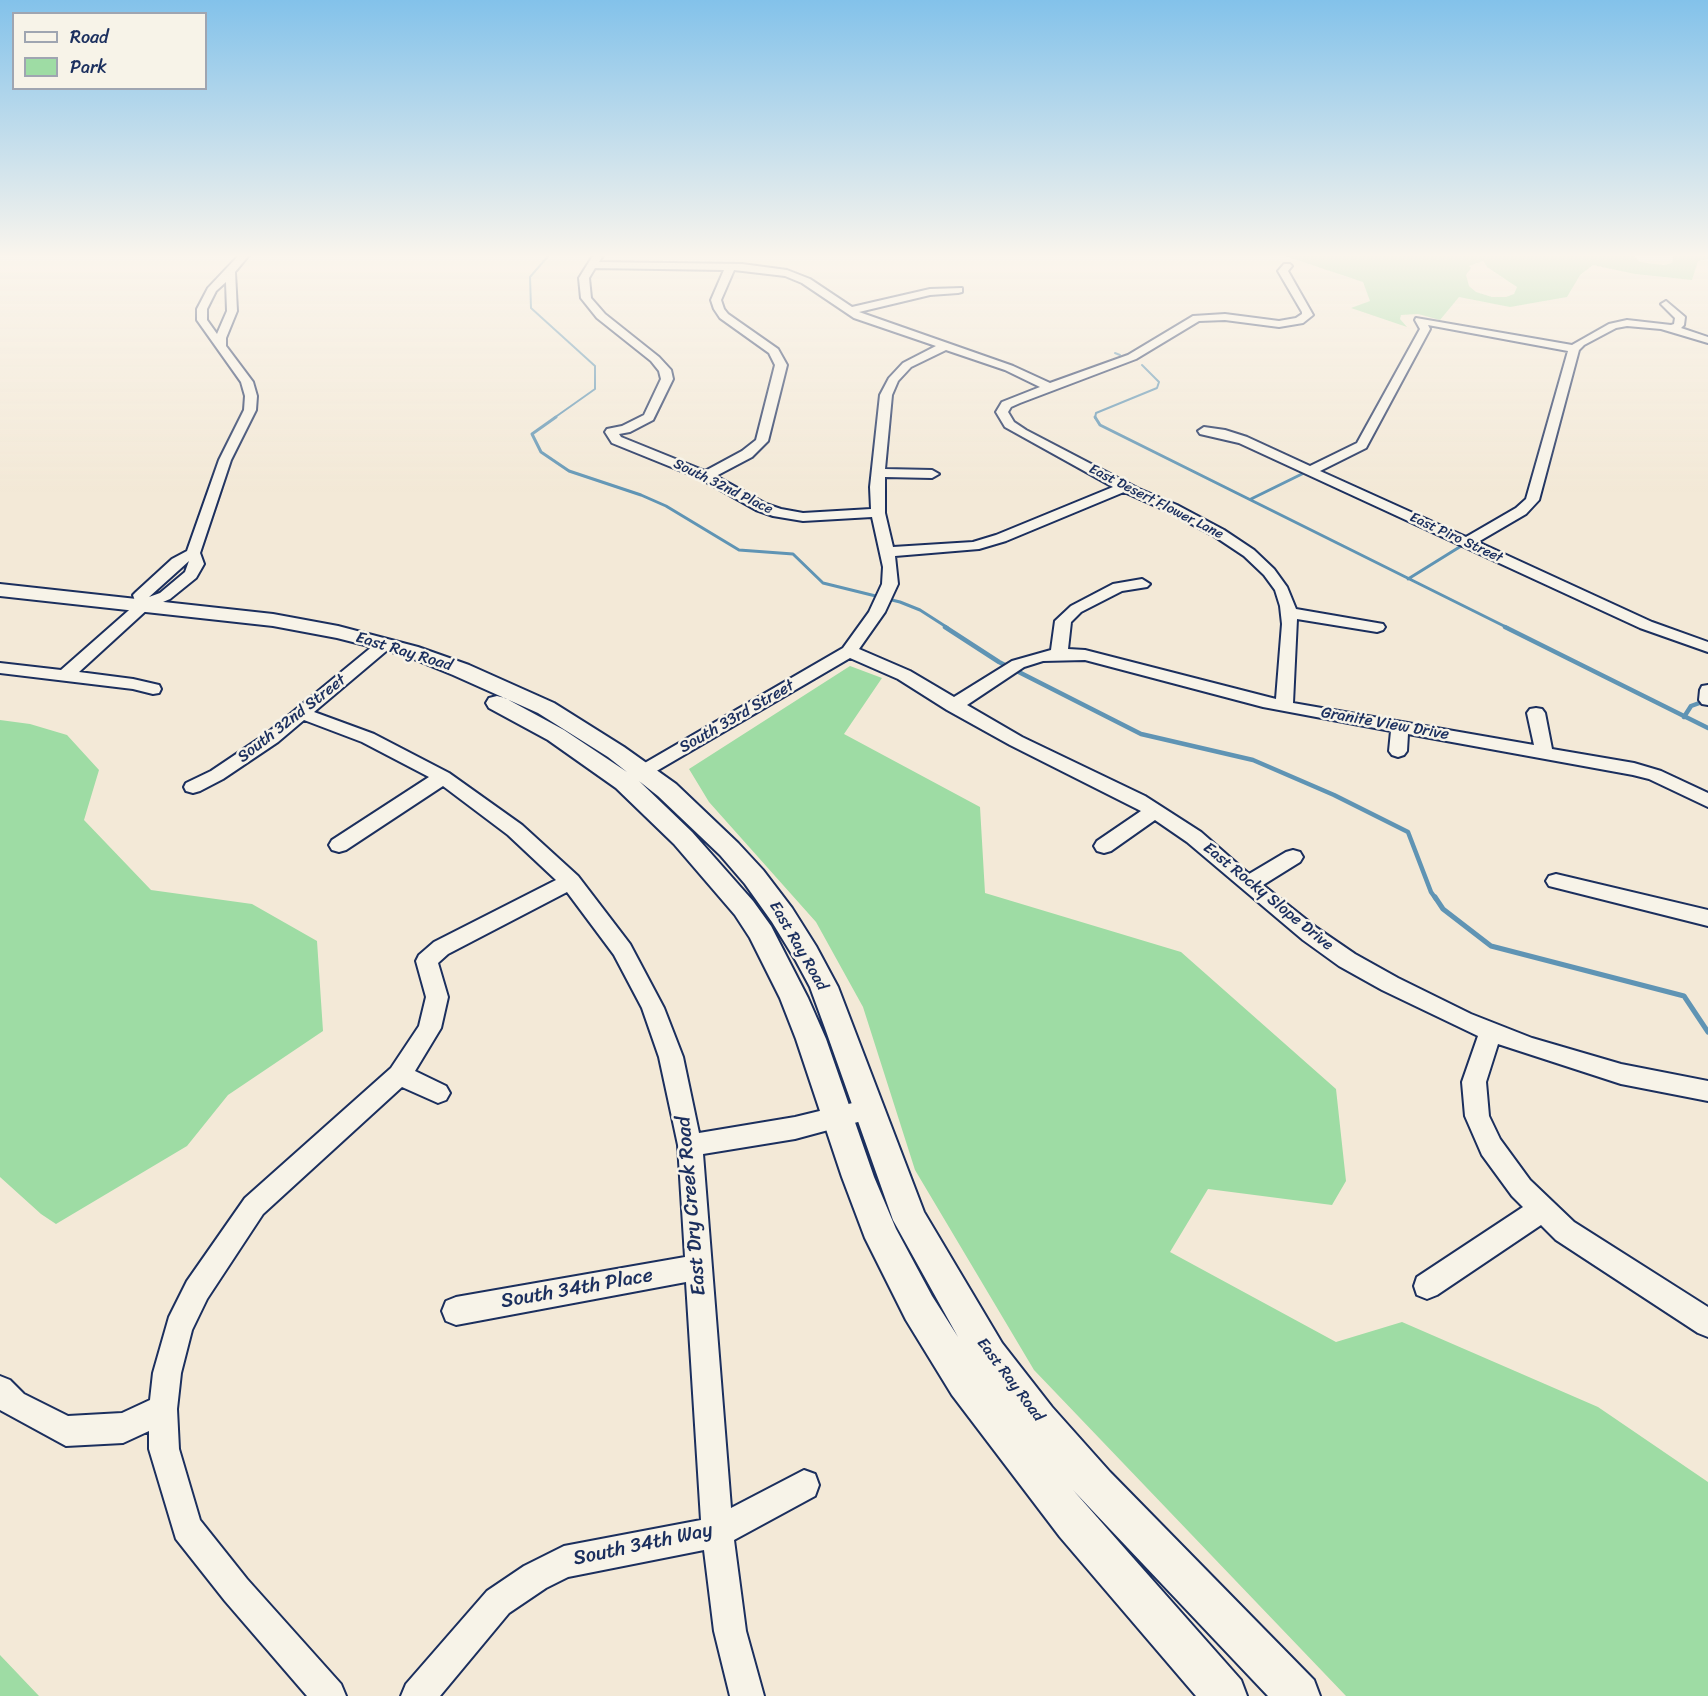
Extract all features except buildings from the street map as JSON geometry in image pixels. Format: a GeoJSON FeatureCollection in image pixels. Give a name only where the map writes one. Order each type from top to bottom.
{"type":"FeatureCollection","features":[{"type":"Feature","properties":{"kind":"main road","name":"East Ray Road"},"geometry":{"type":"LineString","coordinates":[[0,590],[378,651],[461,670],[546,708],[634,777],[647,801],[706,863],[761,933],[794,998],[812,1040],[910,1220],[989,1356],[1039,1420],[1096,1486],[1298,1696]]}},
{"type":"Feature","properties":{"kind":"main road","name":"East Ray Road"},"geometry":{"type":"LineString","coordinates":[[0,603],[136,612]]}},
{"type":"Feature","properties":{"kind":"main road","name":"East Ray Road"},"geometry":{"type":"LineString","coordinates":[[853,1114],[882,1238],[919,1308],[965,1382],[1074,1522],[1225,1696]]}},
{"type":"Feature","properties":{"kind":"street"},"geometry":{"type":"LineString","coordinates":[[65,676],[136,612],[165,596],[184,581],[197,564],[193,553],[225,460],[250,410],[251,396],[247,382],[210,333]]}},
{"type":"Feature","properties":{"kind":"street"},"geometry":{"type":"LineString","coordinates":[[220,333],[221,345]]}},
{"type":"Feature","properties":{"kind":"street","name":"South 32nd Place"},"geometry":{"type":"LineString","coordinates":[[623,333],[655,359],[665,370],[667,379],[649,417],[626,429],[611,432],[616,440],[706,476],[761,507],[778,513],[803,517],[878,513]]}},
{"type":"Feature","properties":{"kind":"street"},"geometry":{"type":"LineString","coordinates":[[706,476],[747,454],[762,441],[781,365],[774,351],[749,333]]}},
{"type":"Feature","properties":{"kind":"street"},"geometry":{"type":"LineString","coordinates":[[907,333],[1009,368],[1049,387],[1125,360],[1171,333]]}},
{"type":"Feature","properties":{"kind":"street"},"geometry":{"type":"LineString","coordinates":[[1311,470],[1362,445],[1423,333]]}},
{"type":"Feature","properties":{"kind":"street"},"geometry":{"type":"LineString","coordinates":[[1490,333],[1574,349]]}},
{"type":"Feature","properties":{"kind":"street"},"geometry":{"type":"LineString","coordinates":[[1466,543],[1521,511],[1532,500],[1574,349],[1580,343],[1600,333]]}},
{"type":"Feature","properties":{"kind":"street"},"geometry":{"type":"LineString","coordinates":[[1686,333],[1708,340]]}},
{"type":"Feature","properties":{"kind":"street"},"geometry":{"type":"LineString","coordinates":[[849,651],[877,612],[891,584],[878,513],[878,473],[888,388],[907,365],[945,346]]}},
{"type":"Feature","properties":{"kind":"street","name":"East Desert Flower Lane"},"geometry":{"type":"LineString","coordinates":[[1049,387],[1006,405],[1002,412],[1009,424],[1124,487],[1220,532],[1269,572],[1282,590],[1289,614]]}},
{"type":"Feature","properties":{"kind":"street","name":"East Piro Street"},"geometry":{"type":"LineString","coordinates":[[1204,431],[1231,435],[1646,625],[1708,647]]}},
{"type":"Feature","properties":{"kind":"street"},"geometry":{"type":"LineString","coordinates":[[878,473],[932,474]]}},
{"type":"Feature","properties":{"kind":"street"},"geometry":{"type":"LineString","coordinates":[[886,552],[974,546],[1001,538],[1124,487]]}},
{"type":"Feature","properties":{"kind":"street"},"geometry":{"type":"LineString","coordinates":[[136,612],[141,594],[177,562],[193,553]]}},
{"type":"Feature","properties":{"kind":"street"},"geometry":{"type":"LineString","coordinates":[[159,579],[184,581]]}},
{"type":"Feature","properties":{"kind":"street"},"geometry":{"type":"LineString","coordinates":[[1059,654],[1063,621],[1076,609],[1118,587],[1142,584]]}},
{"type":"Feature","properties":{"kind":"street"},"geometry":{"type":"LineString","coordinates":[[1284,706],[1289,614],[1377,627]]}},
{"type":"Feature","properties":{"kind":"street","name":"South 32nd Street"},"geometry":{"type":"LineString","coordinates":[[193,787],[244,757],[303,714],[378,651]]}},
{"type":"Feature","properties":{"kind":"street","name":"East Rocky Slope Drive"},"geometry":{"type":"LineString","coordinates":[[849,651],[904,675],[953,706],[1016,741],[1118,789],[1154,810],[1194,837],[1248,884],[1347,960],[1463,1020],[1528,1046],[1621,1074],[1708,1091]]}},
{"type":"Feature","properties":{"kind":"street","name":"South 33rd Street"},"geometry":{"type":"LineString","coordinates":[[634,777],[849,651]]}},
{"type":"Feature","properties":{"kind":"street","name":"Granite View Drive"},"geometry":{"type":"LineString","coordinates":[[953,706],[1011,668],[1041,656],[1085,655],[1284,706],[1634,769],[1655,776],[1708,801]]}},
{"type":"Feature","properties":{"kind":"street"},"geometry":{"type":"LineString","coordinates":[[0,668],[133,684],[153,689]]}},
{"type":"Feature","properties":{"kind":"street"},"geometry":{"type":"LineString","coordinates":[[1708,690],[1708,700]]}},
{"type":"Feature","properties":{"kind":"street"},"geometry":{"type":"LineString","coordinates":[[1536,712],[1544,752]]}},
{"type":"Feature","properties":{"kind":"street","name":"East Dry Creek Road"},"geometry":{"type":"LineString","coordinates":[[303,714],[368,738],[443,777],[515,830],[571,881],[622,950],[653,1008],[671,1057],[690,1145],[717,1532],[730,1631],[747,1696]]}},
{"type":"Feature","properties":{"kind":"street"},"geometry":{"type":"LineString","coordinates":[[1398,752],[1400,728]]}},
{"type":"Feature","properties":{"kind":"street"},"geometry":{"type":"LineString","coordinates":[[339,845],[443,777]]}},
{"type":"Feature","properties":{"kind":"street"},"geometry":{"type":"LineString","coordinates":[[1104,846],[1154,810]]}},
{"type":"Feature","properties":{"kind":"street"},"geometry":{"type":"LineString","coordinates":[[1248,884],[1293,856]]}},
{"type":"Feature","properties":{"kind":"street"},"geometry":{"type":"LineString","coordinates":[[329,1696],[236,1590],[187,1528],[164,1449],[163,1409],[167,1372],[179,1328],[197,1290],[254,1206],[399,1075],[425,1036],[432,1018],[437,997],[427,961],[441,948],[571,881]]}},
{"type":"Feature","properties":{"kind":"street"},"geometry":{"type":"LineString","coordinates":[[1556,881],[1708,918]]}},
{"type":"Feature","properties":{"kind":"street"},"geometry":{"type":"LineString","coordinates":[[1491,1031],[1474,1082],[1477,1116],[1491,1147],[1521,1188],[1565,1231],[1708,1323]]}},
{"type":"Feature","properties":{"kind":"street"},"geometry":{"type":"LineString","coordinates":[[399,1075],[438,1093]]}},
{"type":"Feature","properties":{"kind":"street"},"geometry":{"type":"LineString","coordinates":[[690,1145],[795,1128],[853,1114]]}},
{"type":"Feature","properties":{"kind":"street"},"geometry":{"type":"LineString","coordinates":[[1427,1286],[1543,1209]]}},
{"type":"Feature","properties":{"kind":"street","name":"South 34th Place"},"geometry":{"type":"LineString","coordinates":[[456,1311],[698,1267]]}},
{"type":"Feature","properties":{"kind":"street"},"geometry":{"type":"LineString","coordinates":[[0,1390],[14,1404],[66,1431],[123,1428],[163,1409]]}},
{"type":"Feature","properties":{"kind":"street","name":"South 34th Way"},"geometry":{"type":"LineString","coordinates":[[418,1696],[498,1602],[535,1577],[564,1562],[717,1532],[804,1485]]}},
{"type":"Feature","properties":{"kind":"green space"},"geometry":{"type":"Polygon","coordinates":[[[850,666],[882,678],[844,734],[980,807],[985,893],[1181,952],[1336,1089],[1346,1181],[1332,1205],[1208,1189],[1170,1252],[1336,1342],[1402,1322],[1598,1407],[1708,1482],[1708,1696],[1346,1696],[1034,1370],[915,1170],[863,1007],[816,922],[709,802],[689,769],[850,666]]]}},
{"type":"Feature","properties":{"kind":"green space"},"geometry":{"type":"Polygon","coordinates":[[[0,720],[30,724],[67,735],[99,770],[84,820],[151,890],[252,904],[317,941],[323,1031],[228,1095],[187,1146],[56,1224],[41,1214],[0,1177],[0,720]]]}},
{"type":"Feature","properties":{"kind":"green space"},"geometry":{"type":"Polygon","coordinates":[[[0,1655],[39,1696],[0,1696],[0,1655]]]}},
{"type":"Feature","properties":{"kind":"waterway"},"geometry":{"type":"LineString","coordinates":[[554,418],[595,389],[595,366],[559,333]]}},
{"type":"Feature","properties":{"kind":"waterway"},"geometry":{"type":"LineString","coordinates":[[1115,353],[1120,355]]}},
{"type":"Feature","properties":{"kind":"waterway"},"geometry":{"type":"LineString","coordinates":[[1095,417],[1096,413],[1157,388],[1159,382],[1142,365]]}},
{"type":"Feature","properties":{"kind":"waterway"},"geometry":{"type":"LineString","coordinates":[[556,417],[532,434],[541,452],[569,471],[641,495],[666,506],[739,550],[793,554],[823,583],[900,602],[920,610],[948,628]]}},
{"type":"Feature","properties":{"kind":"waterway"},"geometry":{"type":"LineString","coordinates":[[1095,417],[1100,425],[1409,579]]}},
{"type":"Feature","properties":{"kind":"waterway"},"geometry":{"type":"LineString","coordinates":[[1251,499],[1308,471]]}},
{"type":"Feature","properties":{"kind":"waterway"},"geometry":{"type":"LineString","coordinates":[[1409,579],[1466,543]]}},
{"type":"Feature","properties":{"kind":"waterway"},"geometry":{"type":"LineString","coordinates":[[1409,579],[1508,628]]}},
{"type":"Feature","properties":{"kind":"waterway"},"geometry":{"type":"LineString","coordinates":[[945,627],[999,662],[1141,734],[1253,760],[1334,795],[1408,832],[1431,892],[1436,899]]}},
{"type":"Feature","properties":{"kind":"waterway"},"geometry":{"type":"LineString","coordinates":[[1505,627],[1684,716]]}},
{"type":"Feature","properties":{"kind":"waterway"},"geometry":{"type":"LineString","coordinates":[[1684,716],[1691,706],[1705,701]]}},
{"type":"Feature","properties":{"kind":"waterway"},"geometry":{"type":"LineString","coordinates":[[1684,716],[1708,728]]}},
{"type":"Feature","properties":{"kind":"waterway"},"geometry":{"type":"LineString","coordinates":[[1435,897],[1443,909],[1491,946],[1684,996],[1708,1032]]}}]}
